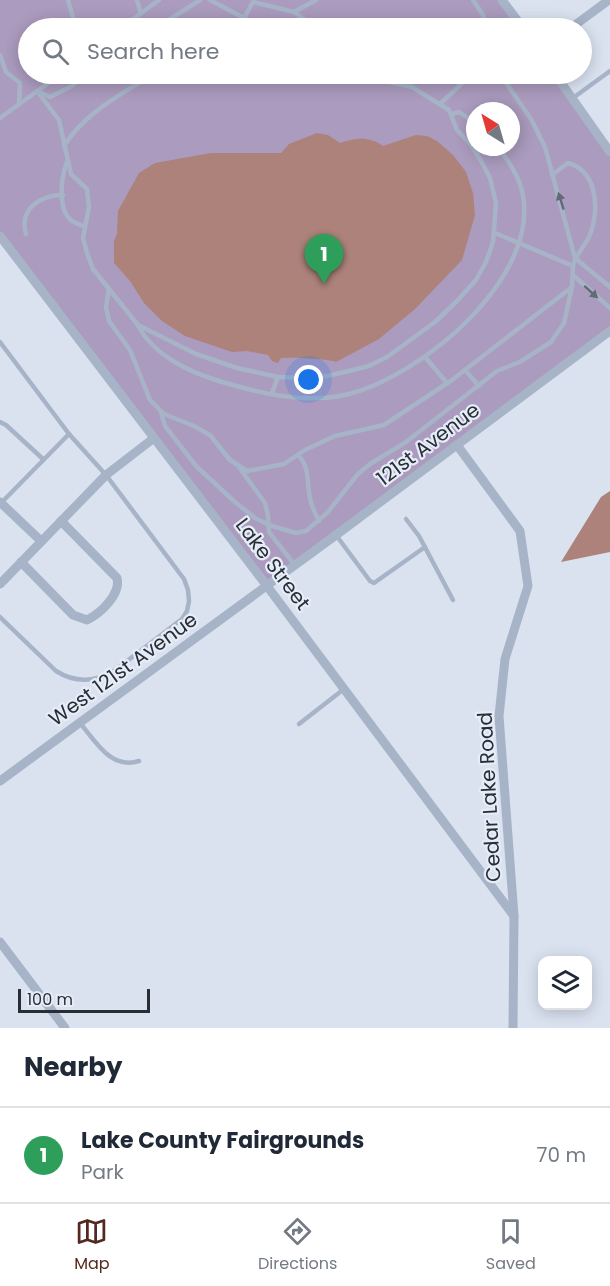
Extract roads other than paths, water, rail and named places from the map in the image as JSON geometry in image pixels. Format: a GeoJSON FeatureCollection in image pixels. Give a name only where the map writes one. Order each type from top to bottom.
{"type":"FeatureCollection","features":[{"type":"Feature","properties":{"kind":"street"},"geometry":{"type":"LineString","coordinates":[[502,0],[516,18]]}},
{"type":"Feature","properties":{"kind":"street"},"geometry":{"type":"LineString","coordinates":[[585,18],[609,0]]}},
{"type":"Feature","properties":{"kind":"street"},"geometry":{"type":"LineString","coordinates":[[562,84],[610,152]]}},
{"type":"Feature","properties":{"kind":"street","name":"Lake Street"},"geometry":{"type":"LineString","coordinates":[[0,236],[267,586],[514,916]]}},
{"type":"Feature","properties":{"kind":"street","name":"121st Avenue"},"geometry":{"type":"LineString","coordinates":[[267,586],[610,331]]}},
{"type":"Feature","properties":{"kind":"street"},"geometry":{"type":"LineString","coordinates":[[0,584],[106,476],[154,438]]}},
{"type":"Feature","properties":{"kind":"street","name":"Cedar Lake Road"},"geometry":{"type":"LineString","coordinates":[[457,445],[520,531],[528,586],[505,659],[499,716],[514,916],[513,1028]]}},
{"type":"Feature","properties":{"kind":"street"},"geometry":{"type":"LineString","coordinates":[[0,503],[42,541]]}},
{"type":"Feature","properties":{"kind":"street"},"geometry":{"type":"LineString","coordinates":[[21,562],[73,615],[87,620],[93,617],[116,593],[117,578],[61,521]]}},
{"type":"Feature","properties":{"kind":"street","name":"West 121st Avenue"},"geometry":{"type":"LineString","coordinates":[[0,781],[267,586]]}},
{"type":"Feature","properties":{"kind":"street"},"geometry":{"type":"LineString","coordinates":[[0,942],[65,1028]]}},
{"type":"Feature","properties":{"kind":"lane"},"geometry":{"type":"LineString","coordinates":[[68,0],[73,18]]}},
{"type":"Feature","properties":{"kind":"lane"},"geometry":{"type":"LineString","coordinates":[[137,0],[141,14]]}},
{"type":"Feature","properties":{"kind":"lane"},"geometry":{"type":"LineString","coordinates":[[137,18],[159,0]]}},
{"type":"Feature","properties":{"kind":"lane"},"geometry":{"type":"LineString","coordinates":[[172,18],[200,0]]}},
{"type":"Feature","properties":{"kind":"lane"},"geometry":{"type":"LineString","coordinates":[[210,0],[244,18],[252,1],[294,12],[302,18]]}},
{"type":"Feature","properties":{"kind":"lane"},"geometry":{"type":"LineString","coordinates":[[294,12],[316,0]]}},
{"type":"Feature","properties":{"kind":"lane"},"geometry":{"type":"LineString","coordinates":[[473,0],[484,18]]}},
{"type":"Feature","properties":{"kind":"lane"},"geometry":{"type":"LineString","coordinates":[[0,56],[6,72],[18,82]]}},
{"type":"Feature","properties":{"kind":"lane"},"geometry":{"type":"LineString","coordinates":[[573,98],[610,71]]}},
{"type":"Feature","properties":{"kind":"lane"},"geometry":{"type":"LineString","coordinates":[[19,104],[20,84]]}},
{"type":"Feature","properties":{"kind":"lane"},"geometry":{"type":"LineString","coordinates":[[0,118],[47,84]]}},
{"type":"Feature","properties":{"kind":"lane"},"geometry":{"type":"LineString","coordinates":[[37,91],[50,97],[74,84]]}},
{"type":"Feature","properties":{"kind":"lane"},"geometry":{"type":"LineString","coordinates":[[64,146],[72,134],[97,110],[137,84]]}},
{"type":"Feature","properties":{"kind":"lane"},"geometry":{"type":"LineString","coordinates":[[138,325],[196,354],[237,368],[278,377],[308,378],[328,376],[369,366],[411,340],[456,302],[476,280],[486,262],[495,233],[496,203],[490,178],[471,145],[457,130],[452,114],[412,87],[398,84]]}},
{"type":"Feature","properties":{"kind":"lane"},"geometry":{"type":"LineString","coordinates":[[440,104],[461,84]]}},
{"type":"Feature","properties":{"kind":"lane"},"geometry":{"type":"LineString","coordinates":[[507,84],[531,119],[545,147],[575,258],[610,287]]}},
{"type":"Feature","properties":{"kind":"lane"},"geometry":{"type":"LineString","coordinates":[[37,91],[59,120],[71,174],[87,189],[89,207],[83,238],[93,269],[145,337],[181,366],[232,385],[308,399],[333,398],[350,394],[372,386],[425,357],[466,324],[489,298],[500,281],[522,229],[523,197],[516,174],[504,156]]}},
{"type":"Feature","properties":{"kind":"lane"},"geometry":{"type":"LineString","coordinates":[[452,114],[459,112],[466,117]]}},
{"type":"Feature","properties":{"kind":"lane"},"geometry":{"type":"LineString","coordinates":[[68,159],[64,169],[63,209],[72,220],[86,227]]}},
{"type":"Feature","properties":{"kind":"lane"},"geometry":{"type":"LineString","coordinates":[[160,410],[165,426],[196,466],[235,502],[255,518],[269,525],[296,533],[306,531],[337,502],[357,474],[406,442],[497,371],[520,362],[551,342],[564,323],[572,287],[575,258],[583,249],[591,233],[595,206],[594,189],[577,166],[568,163],[552,175]]}},
{"type":"Feature","properties":{"kind":"lane"},"geometry":{"type":"LineString","coordinates":[[26,234],[24,226],[30,207],[40,198],[63,195]]}},
{"type":"Feature","properties":{"kind":"lane"},"geometry":{"type":"LineString","coordinates":[[495,233],[573,266]]}},
{"type":"Feature","properties":{"kind":"lane"},"geometry":{"type":"LineString","coordinates":[[573,275],[610,308]]}},
{"type":"Feature","properties":{"kind":"lane"},"geometry":{"type":"LineString","coordinates":[[109,289],[106,297],[109,321],[130,350],[150,400],[164,414],[210,435],[230,460],[247,471],[284,464],[298,454],[335,436],[384,425],[465,370],[572,287]]}},
{"type":"Feature","properties":{"kind":"lane"},"geometry":{"type":"LineString","coordinates":[[0,342],[69,434],[106,476],[184,579],[189,601],[182,620],[114,671],[104,677],[78,680],[56,671],[0,617]]}},
{"type":"Feature","properties":{"kind":"lane"},"geometry":{"type":"LineString","coordinates":[[425,357],[447,383]]}},
{"type":"Feature","properties":{"kind":"lane"},"geometry":{"type":"LineString","coordinates":[[465,370],[479,386]]}},
{"type":"Feature","properties":{"kind":"lane"},"geometry":{"type":"LineString","coordinates":[[272,393],[278,377]]}},
{"type":"Feature","properties":{"kind":"lane"},"geometry":{"type":"LineString","coordinates":[[0,422],[43,459]]}},
{"type":"Feature","properties":{"kind":"lane"},"geometry":{"type":"LineString","coordinates":[[0,503],[69,434]]}},
{"type":"Feature","properties":{"kind":"lane"},"geometry":{"type":"LineString","coordinates":[[298,454],[308,471],[309,494],[313,510],[319,521]]}},
{"type":"Feature","properties":{"kind":"lane"},"geometry":{"type":"LineString","coordinates":[[237,465],[265,503],[269,532],[295,565]]}},
{"type":"Feature","properties":{"kind":"lane"},"geometry":{"type":"LineString","coordinates":[[405,519],[425,547],[453,600]]}},
{"type":"Feature","properties":{"kind":"lane"},"geometry":{"type":"LineString","coordinates":[[336,535],[370,581],[374,583],[425,547]]}},
{"type":"Feature","properties":{"kind":"lane"},"geometry":{"type":"LineString","coordinates":[[299,724],[344,689]]}},
{"type":"Feature","properties":{"kind":"lane"},"geometry":{"type":"LineString","coordinates":[[80,723],[106,753],[118,762],[128,765],[140,761]]}},
{"type":"Feature","properties":{"kind":"place","name":"Lake County Fairgrounds"},"geometry":{"type":"Point","coordinates":[324,284]}}]}
